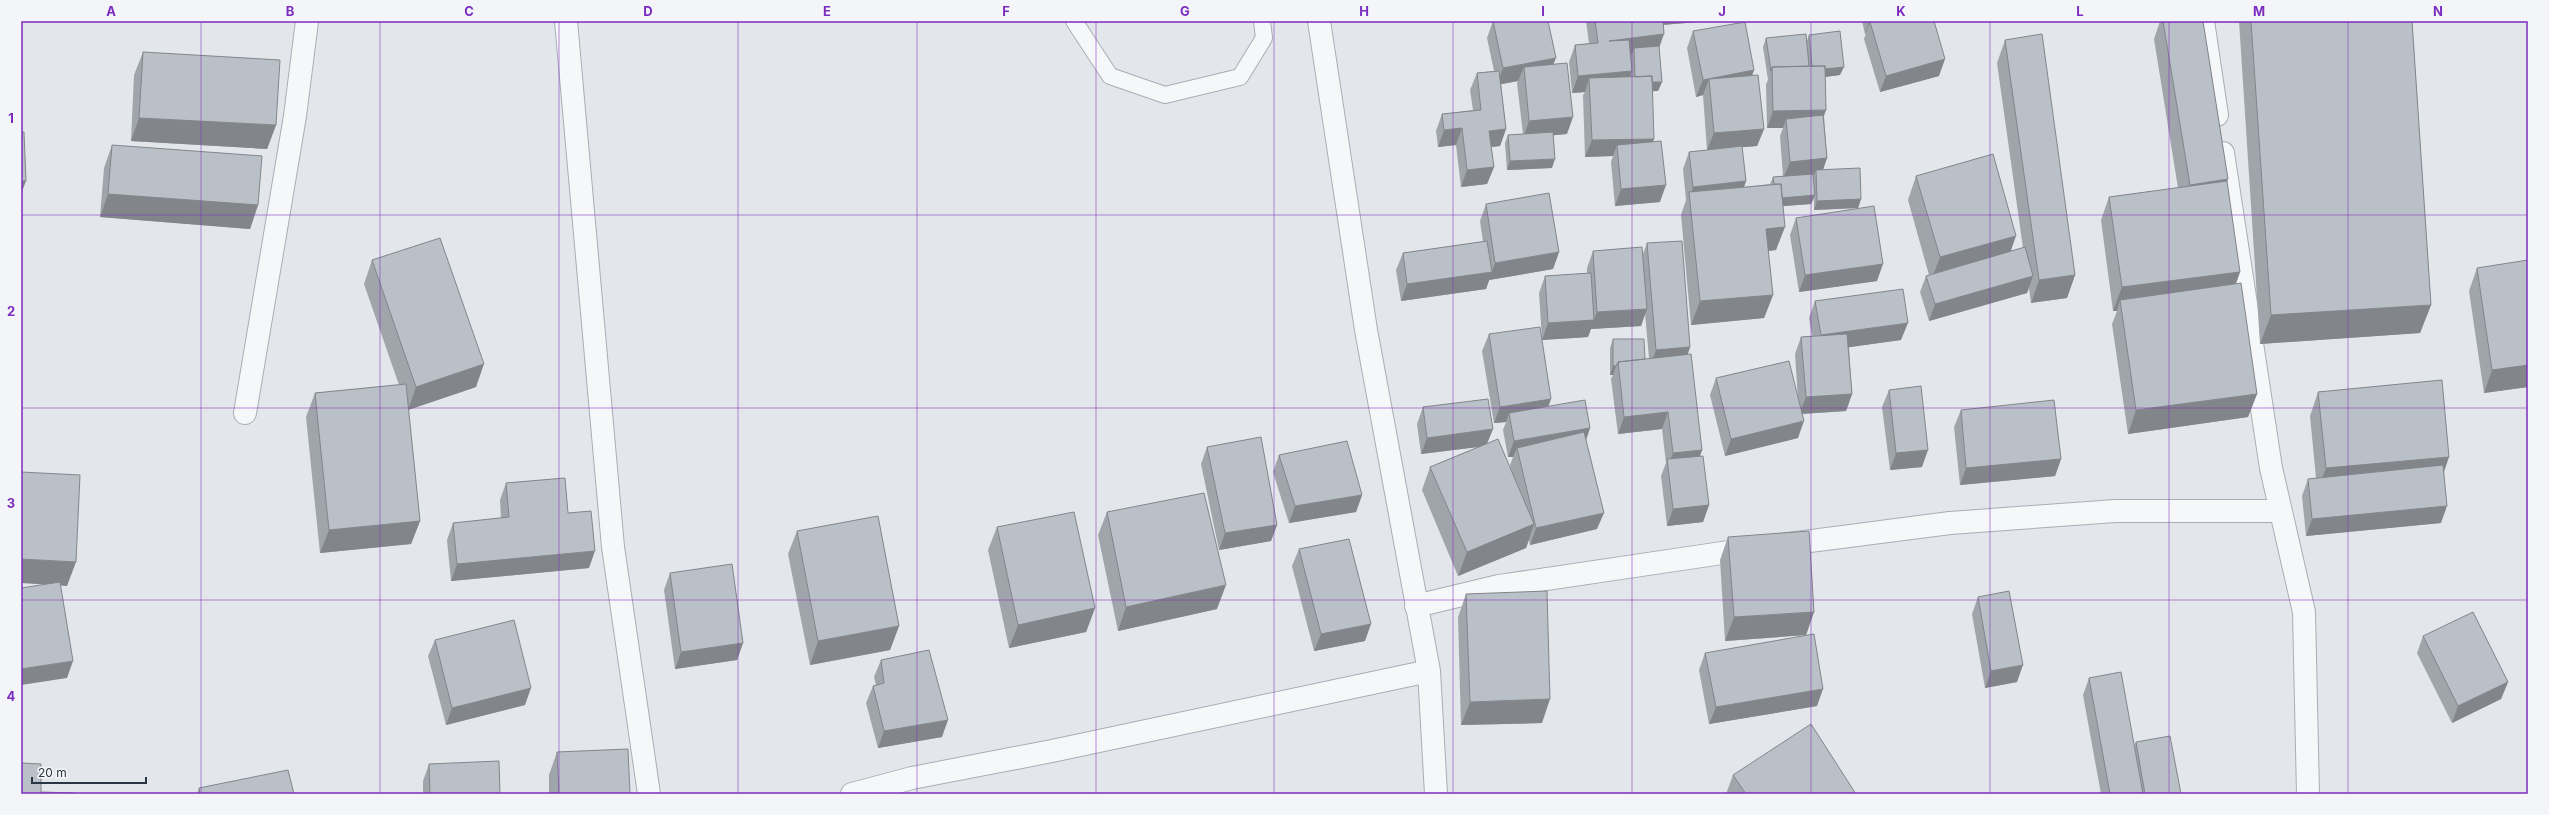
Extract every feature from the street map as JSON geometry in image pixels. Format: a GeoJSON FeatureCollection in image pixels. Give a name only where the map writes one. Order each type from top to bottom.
{"type":"FeatureCollection","features":[{"type":"Feature","properties":{"kind":"street"},"geometry":{"type":"LineString","coordinates":[[245,413],[295,116],[307,21]]}},
{"type":"Feature","properties":{"kind":"street"},"geometry":{"type":"LineString","coordinates":[[566,21],[613,547],[649,794]]}},
{"type":"Feature","properties":{"kind":"street"},"geometry":{"type":"LineString","coordinates":[[1319,21],[1366,330],[1429,671],[1436,794]]}},
{"type":"Feature","properties":{"kind":"street"},"geometry":{"type":"LineString","coordinates":[[2203,21],[2271,468],[2304,612],[2308,794]]}},
{"type":"Feature","properties":{"kind":"street"},"geometry":{"type":"LineString","coordinates":[[1416,606],[1499,586],[1750,549],[1950,523],[2115,511],[2281,511]]}},
{"type":"Feature","properties":{"kind":"street"},"geometry":{"type":"LineString","coordinates":[[852,794],[912,778],[1052,751],[1429,671]]}},
{"type":"Feature","properties":{"kind":"lane"},"geometry":{"type":"LineString","coordinates":[[1074,21],[1110,76],[1165,95],[1240,77],[1264,38],[1262,21]]}},
{"type":"Feature","properties":{"kind":"building"},"geometry":{"type":"Polygon","coordinates":[[[1493,21],[1548,21],[1556,58],[1503,68],[1493,21]]]}},
{"type":"Feature","properties":{"kind":"building"},"geometry":{"type":"Polygon","coordinates":[[[1595,21],[1663,21],[1664,34],[1609,41],[1629,40],[1632,71],[1578,76],[1575,45],[1598,43],[1595,21]]]}},
{"type":"Feature","properties":{"kind":"building"},"geometry":{"type":"Polygon","coordinates":[[[1934,21],[1945,59],[1886,76],[1870,22],[1934,21]]]}},
{"type":"Feature","properties":{"kind":"building"},"geometry":{"type":"Polygon","coordinates":[[[2163,21],[2203,21],[2228,179],[2190,185],[2163,21]]]}},
{"type":"Feature","properties":{"kind":"building"},"geometry":{"type":"Polygon","coordinates":[[[2251,21],[2412,21],[2431,305],[2271,315],[2251,21]]]}},
{"type":"Feature","properties":{"kind":"building"},"geometry":{"type":"Polygon","coordinates":[[[1745,22],[1754,70],[1703,80],[1693,31],[1745,22]]]}},
{"type":"Feature","properties":{"kind":"building"},"geometry":{"type":"Polygon","coordinates":[[[1840,31],[1844,67],[1825,69],[1825,66],[1812,66],[1809,35],[1840,31]]]}},
{"type":"Feature","properties":{"kind":"building"},"geometry":{"type":"Polygon","coordinates":[[[1806,34],[1809,66],[1772,67],[1771,71],[1766,38],[1806,34]]]}},
{"type":"Feature","properties":{"kind":"building"},"geometry":{"type":"Polygon","coordinates":[[[2042,34],[2075,275],[2039,280],[2005,40],[2042,34]]]}},
{"type":"Feature","properties":{"kind":"building"},"geometry":{"type":"Polygon","coordinates":[[[1659,46],[1662,82],[1652,82],[1652,76],[1635,77],[1634,48],[1659,46]]]}},
{"type":"Feature","properties":{"kind":"building"},"geometry":{"type":"Polygon","coordinates":[[[143,52],[280,60],[276,125],[139,118],[143,52]]]}},
{"type":"Feature","properties":{"kind":"building"},"geometry":{"type":"Polygon","coordinates":[[[1567,63],[1573,117],[1529,121],[1524,67],[1567,63]]]}},
{"type":"Feature","properties":{"kind":"building"},"geometry":{"type":"Polygon","coordinates":[[[1825,66],[1826,110],[1773,111],[1772,67],[1825,66]]]}},
{"type":"Feature","properties":{"kind":"building"},"geometry":{"type":"Polygon","coordinates":[[[1499,71],[1506,129],[1489,131],[1494,167],[1467,170],[1462,128],[1444,130],[1442,114],[1481,110],[1477,73],[1499,71]]]}},
{"type":"Feature","properties":{"kind":"building"},"geometry":{"type":"Polygon","coordinates":[[[1758,75],[1764,129],[1714,133],[1709,79],[1758,75]]]}},
{"type":"Feature","properties":{"kind":"building"},"geometry":{"type":"Polygon","coordinates":[[[1652,76],[1654,139],[1592,140],[1589,78],[1652,76]]]}},
{"type":"Feature","properties":{"kind":"building"},"geometry":{"type":"Polygon","coordinates":[[[1823,115],[1827,158],[1790,162],[1786,119],[1823,115]]]}},
{"type":"Feature","properties":{"kind":"building"},"geometry":{"type":"Polygon","coordinates":[[[21,132],[24,132],[26,181],[21,181],[21,132]]]}},
{"type":"Feature","properties":{"kind":"building"},"geometry":{"type":"Polygon","coordinates":[[[1553,132],[1555,159],[1510,161],[1508,135],[1553,132]]]}},
{"type":"Feature","properties":{"kind":"building"},"geometry":{"type":"Polygon","coordinates":[[[1661,141],[1666,185],[1621,189],[1617,145],[1661,141]]]}},
{"type":"Feature","properties":{"kind":"building"},"geometry":{"type":"Polygon","coordinates":[[[112,145],[262,156],[258,205],[108,194],[112,145]]]}},
{"type":"Feature","properties":{"kind":"building"},"geometry":{"type":"Polygon","coordinates":[[[1742,146],[1746,181],[1693,187],[1689,152],[1742,146]]]}},
{"type":"Feature","properties":{"kind":"building"},"geometry":{"type":"Polygon","coordinates":[[[1993,154],[2016,236],[1940,257],[1916,176],[1993,154]]]}},
{"type":"Feature","properties":{"kind":"building"},"geometry":{"type":"Polygon","coordinates":[[[1860,168],[1861,199],[1817,201],[1816,170],[1860,168]]]}},
{"type":"Feature","properties":{"kind":"building"},"geometry":{"type":"Polygon","coordinates":[[[1813,174],[1815,195],[1782,198],[1781,184],[1774,184],[1773,177],[1813,174]]]}},
{"type":"Feature","properties":{"kind":"building"},"geometry":{"type":"Polygon","coordinates":[[[2227,181],[2240,272],[2122,287],[2109,197],[2227,181]]]}},
{"type":"Feature","properties":{"kind":"building"},"geometry":{"type":"Polygon","coordinates":[[[1781,184],[1785,227],[1766,229],[1773,295],[1700,301],[1689,192],[1781,184]]]}},
{"type":"Feature","properties":{"kind":"building"},"geometry":{"type":"Polygon","coordinates":[[[1549,193],[1559,252],[1495,263],[1486,204],[1549,193]]]}},
{"type":"Feature","properties":{"kind":"building"},"geometry":{"type":"Polygon","coordinates":[[[1874,206],[1883,264],[1805,275],[1796,218],[1874,206]]]}},
{"type":"Feature","properties":{"kind":"building"},"geometry":{"type":"Polygon","coordinates":[[[440,238],[484,364],[416,387],[372,260],[440,238]]]}},
{"type":"Feature","properties":{"kind":"building"},"geometry":{"type":"Polygon","coordinates":[[[1487,241],[1492,272],[1407,284],[1403,253],[1487,241]]]}},
{"type":"Feature","properties":{"kind":"building"},"geometry":{"type":"Polygon","coordinates":[[[1682,241],[1690,347],[1656,350],[1647,243],[1682,241]]]}},
{"type":"Feature","properties":{"kind":"building"},"geometry":{"type":"Polygon","coordinates":[[[1642,247],[1647,309],[1597,312],[1593,251],[1642,247]]]}},
{"type":"Feature","properties":{"kind":"building"},"geometry":{"type":"Polygon","coordinates":[[[2025,247],[2033,276],[1935,304],[1926,276],[2025,247]]]}},
{"type":"Feature","properties":{"kind":"building"},"geometry":{"type":"Polygon","coordinates":[[[2528,260],[2528,365],[2492,370],[2477,268],[2528,260]]]}},
{"type":"Feature","properties":{"kind":"building"},"geometry":{"type":"Polygon","coordinates":[[[1591,273],[1594,320],[1548,323],[1545,276],[1591,273]]]}},
{"type":"Feature","properties":{"kind":"building"},"geometry":{"type":"Polygon","coordinates":[[[2241,283],[2257,394],[2136,410],[2120,300],[2241,283]]]}},
{"type":"Feature","properties":{"kind":"building"},"geometry":{"type":"Polygon","coordinates":[[[1903,289],[1908,323],[1821,335],[1815,301],[1903,289]]]}},
{"type":"Feature","properties":{"kind":"building"},"geometry":{"type":"Polygon","coordinates":[[[1540,327],[1551,399],[1500,407],[1489,334],[1540,327]]]}},
{"type":"Feature","properties":{"kind":"building"},"geometry":{"type":"Polygon","coordinates":[[[1847,334],[1852,394],[1806,397],[1801,337],[1847,334]]]}},
{"type":"Feature","properties":{"kind":"building"},"geometry":{"type":"Polygon","coordinates":[[[1613,339],[1644,339],[1645,359],[1618,362],[1616,366],[1613,366],[1613,339]]]}},
{"type":"Feature","properties":{"kind":"building"},"geometry":{"type":"Polygon","coordinates":[[[1691,354],[1702,450],[1673,453],[1668,412],[1624,417],[1618,362],[1691,354]]]}},
{"type":"Feature","properties":{"kind":"building"},"geometry":{"type":"Polygon","coordinates":[[[1789,361],[1804,421],[1731,439],[1716,378],[1789,361]]]}},
{"type":"Feature","properties":{"kind":"building"},"geometry":{"type":"Polygon","coordinates":[[[2442,380],[2449,457],[2326,468],[2318,392],[2442,380]]]}},
{"type":"Feature","properties":{"kind":"building"},"geometry":{"type":"Polygon","coordinates":[[[406,384],[420,521],[329,530],[315,393],[406,384]]]}},
{"type":"Feature","properties":{"kind":"building"},"geometry":{"type":"Polygon","coordinates":[[[1921,386],[1928,450],[1896,453],[1889,390],[1921,386]]]}},
{"type":"Feature","properties":{"kind":"building"},"geometry":{"type":"Polygon","coordinates":[[[1488,399],[1493,429],[1427,438],[1423,407],[1488,399]]]}},
{"type":"Feature","properties":{"kind":"building"},"geometry":{"type":"Polygon","coordinates":[[[1585,400],[1590,428],[1514,441],[1509,413],[1585,400]]]}},
{"type":"Feature","properties":{"kind":"building"},"geometry":{"type":"Polygon","coordinates":[[[2054,400],[2061,459],[1966,468],[1961,410],[2054,400]]]}},
{"type":"Feature","properties":{"kind":"building"},"geometry":{"type":"Polygon","coordinates":[[[1584,432],[1604,513],[1536,528],[1517,448],[1584,432]]]}},
{"type":"Feature","properties":{"kind":"building"},"geometry":{"type":"Polygon","coordinates":[[[1261,437],[1277,525],[1225,533],[1207,447],[1261,437]]]}},
{"type":"Feature","properties":{"kind":"building"},"geometry":{"type":"Polygon","coordinates":[[[1498,439],[1534,524],[1467,552],[1430,467],[1498,439]]]}},
{"type":"Feature","properties":{"kind":"building"},"geometry":{"type":"Polygon","coordinates":[[[1347,441],[1362,495],[1295,506],[1279,455],[1347,441]]]}},
{"type":"Feature","properties":{"kind":"building"},"geometry":{"type":"Polygon","coordinates":[[[1703,456],[1709,505],[1673,509],[1667,459],[1703,456]]]}},
{"type":"Feature","properties":{"kind":"building"},"geometry":{"type":"Polygon","coordinates":[[[2443,465],[2447,506],[2312,519],[2308,479],[2443,465]]]}},
{"type":"Feature","properties":{"kind":"building"},"geometry":{"type":"Polygon","coordinates":[[[21,472],[80,475],[76,562],[21,559],[21,472]]]}},
{"type":"Feature","properties":{"kind":"building"},"geometry":{"type":"Polygon","coordinates":[[[565,478],[568,513],[591,511],[595,551],[457,564],[453,523],[509,517],[506,483],[565,478]]]}},
{"type":"Feature","properties":{"kind":"building"},"geometry":{"type":"Polygon","coordinates":[[[1204,493],[1226,585],[1126,607],[1107,512],[1204,493]]]}},
{"type":"Feature","properties":{"kind":"building"},"geometry":{"type":"Polygon","coordinates":[[[1074,512],[1095,608],[1018,625],[997,527],[1074,512]]]}},
{"type":"Feature","properties":{"kind":"building"},"geometry":{"type":"Polygon","coordinates":[[[878,516],[899,626],[818,641],[797,531],[878,516]]]}},
{"type":"Feature","properties":{"kind":"building"},"geometry":{"type":"Polygon","coordinates":[[[1809,531],[1814,612],[1734,617],[1728,537],[1809,531]]]}},
{"type":"Feature","properties":{"kind":"building"},"geometry":{"type":"Polygon","coordinates":[[[1349,539],[1371,624],[1321,634],[1299,549],[1349,539]]]}},
{"type":"Feature","properties":{"kind":"building"},"geometry":{"type":"Polygon","coordinates":[[[732,564],[743,643],[681,652],[670,573],[732,564]]]}},
{"type":"Feature","properties":{"kind":"building"},"geometry":{"type":"Polygon","coordinates":[[[60,582],[73,661],[21,669],[21,588],[60,582]]]}},
{"type":"Feature","properties":{"kind":"building"},"geometry":{"type":"Polygon","coordinates":[[[1547,591],[1550,699],[1470,702],[1466,594],[1547,591]]]}},
{"type":"Feature","properties":{"kind":"building"},"geometry":{"type":"Polygon","coordinates":[[[2009,591],[2023,665],[1991,671],[1978,597],[2009,591]]]}},
{"type":"Feature","properties":{"kind":"building"},"geometry":{"type":"Polygon","coordinates":[[[2473,612],[2508,682],[2458,706],[2423,636],[2473,612]]]}},
{"type":"Feature","properties":{"kind":"building"},"geometry":{"type":"Polygon","coordinates":[[[514,620],[531,688],[452,708],[435,640],[514,620]]]}},
{"type":"Feature","properties":{"kind":"building"},"geometry":{"type":"Polygon","coordinates":[[[1814,634],[1823,689],[1716,707],[1705,653],[1814,634]]]}},
{"type":"Feature","properties":{"kind":"building"},"geometry":{"type":"Polygon","coordinates":[[[929,650],[948,720],[884,731],[873,686],[884,683],[881,660],[929,650]]]}},
{"type":"Feature","properties":{"kind":"building"},"geometry":{"type":"Polygon","coordinates":[[[2121,672],[2143,794],[2110,794],[2089,678],[2121,672]]]}},
{"type":"Feature","properties":{"kind":"building"},"geometry":{"type":"Polygon","coordinates":[[[1811,724],[1856,794],[1746,794],[1733,775],[1811,724]]]}},
{"type":"Feature","properties":{"kind":"building"},"geometry":{"type":"Polygon","coordinates":[[[2170,736],[2181,794],[2145,794],[2136,742],[2170,736]]]}},
{"type":"Feature","properties":{"kind":"building"},"geometry":{"type":"Polygon","coordinates":[[[628,749],[630,794],[559,794],[557,752],[628,749]]]}},
{"type":"Feature","properties":{"kind":"building"},"geometry":{"type":"Polygon","coordinates":[[[499,761],[500,794],[430,794],[429,764],[499,761]]]}},
{"type":"Feature","properties":{"kind":"building"},"geometry":{"type":"Polygon","coordinates":[[[21,763],[41,764],[41,792],[74,794],[21,794],[21,763]]]}},
{"type":"Feature","properties":{"kind":"building"},"geometry":{"type":"Polygon","coordinates":[[[288,770],[294,794],[200,794],[199,788],[288,770]]]}}]}
